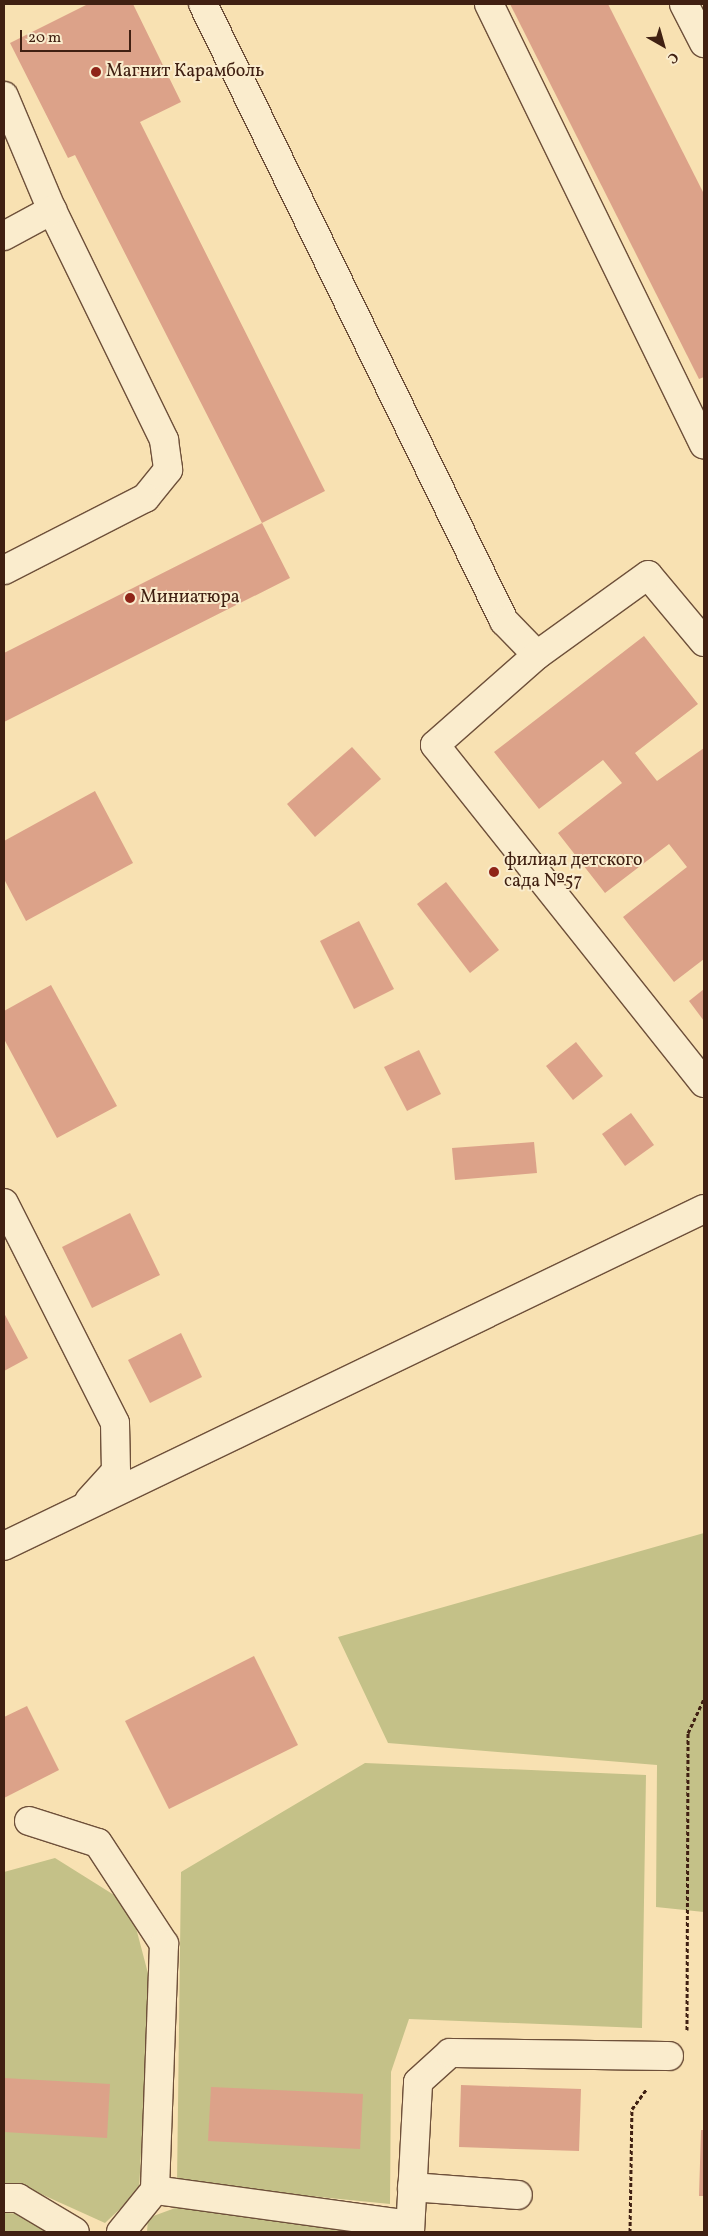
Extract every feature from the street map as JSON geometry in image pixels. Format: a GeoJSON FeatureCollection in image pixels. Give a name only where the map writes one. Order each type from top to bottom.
{"type":"FeatureCollection","features":[{"type":"Feature","properties":{"kind":"street"},"geometry":{"type":"LineString","coordinates":[[203,4],[504,620],[537,655]]}},
{"type":"Feature","properties":{"kind":"street"},"geometry":{"type":"LineString","coordinates":[[489,4],[704,444]]}},
{"type":"Feature","properties":{"kind":"street"},"geometry":{"type":"LineString","coordinates":[[4,96],[52,210],[164,440],[168,470],[145,498],[4,570]]}},
{"type":"Feature","properties":{"kind":"street"},"geometry":{"type":"LineString","coordinates":[[4,236],[52,210]]}},
{"type":"Feature","properties":{"kind":"street"},"geometry":{"type":"LineString","coordinates":[[704,642],[648,575],[537,655],[435,745],[704,1084]]}},
{"type":"Feature","properties":{"kind":"street"},"geometry":{"type":"LineString","coordinates":[[4,1203],[115,1423],[116,1471],[80,1511]]}},
{"type":"Feature","properties":{"kind":"street"},"geometry":{"type":"LineString","coordinates":[[4,1546],[704,1209]]}},
{"type":"Feature","properties":{"kind":"street"},"geometry":{"type":"LineString","coordinates":[[29,1821],[98,1843],[164,1944],[155,2190],[121,2232]]}},
{"type":"Feature","properties":{"kind":"street"},"geometry":{"type":"LineString","coordinates":[[155,2190],[410,2228],[418,2082],[450,2053],[669,2056]]}},
{"type":"Feature","properties":{"kind":"street"},"geometry":{"type":"LineString","coordinates":[[412,2187],[518,2195]]}},
{"type":"Feature","properties":{"kind":"street"},"geometry":{"type":"LineString","coordinates":[[4,2198],[18,2198],[76,2232]]}},
{"type":"Feature","properties":{"kind":"path"},"geometry":{"type":"LineString","coordinates":[[630,2232],[632,2109],[669,2056],[687,2034],[688,1733],[704,1698]]}},
{"type":"Feature","properties":{"kind":"shaded area"},"geometry":{"type":"Polygon","coordinates":[[[704,1533],[704,1912],[656,1907],[657,1765],[388,1743],[338,1637],[704,1533]]]}},
{"type":"Feature","properties":{"kind":"shaded area"},"geometry":{"type":"Polygon","coordinates":[[[365,1763],[646,1775],[642,2028],[409,2019],[391,2072],[390,2204],[177,2183],[181,1872],[365,1763]]]}},
{"type":"Feature","properties":{"kind":"shaded area"},"geometry":{"type":"Polygon","coordinates":[[[55,1858],[130,1905],[150,1981],[139,2191],[105,2223],[21,2185],[4,2185],[4,1872],[55,1858]]]}},
{"type":"Feature","properties":{"kind":"shaded area"},"geometry":{"type":"Polygon","coordinates":[[[186,2204],[384,2232],[147,2232],[148,2218],[186,2204]]]}},
{"type":"Feature","properties":{"kind":"shaded area"},"geometry":{"type":"Polygon","coordinates":[[[4,2213],[31,2214],[47,2232],[4,2232],[4,2213]]]}},
{"type":"Feature","properties":{"kind":"building"},"geometry":{"type":"Polygon","coordinates":[[[88,4],[133,4],[181,102],[140,122],[325,491],[262,523],[75,155],[68,158],[10,43],[88,4]]]}},
{"type":"Feature","properties":{"kind":"building"},"geometry":{"type":"Polygon","coordinates":[[[510,4],[608,4],[704,194],[704,377],[699,379],[510,4]]]}},
{"type":"Feature","properties":{"kind":"building"},"geometry":{"type":"Polygon","coordinates":[[[262,523],[290,578],[4,722],[4,653],[262,523]]]}},
{"type":"Feature","properties":{"kind":"building"},"geometry":{"type":"Polygon","coordinates":[[[644,636],[698,704],[635,753],[657,781],[704,748],[704,959],[674,982],[623,917],[687,867],[669,844],[605,893],[558,833],[622,783],[603,760],[539,809],[494,752],[644,636]]]}},
{"type":"Feature","properties":{"kind":"building"},"geometry":{"type":"Polygon","coordinates":[[[352,747],[381,779],[315,837],[287,804],[352,747]]]}},
{"type":"Feature","properties":{"kind":"building"},"geometry":{"type":"Polygon","coordinates":[[[95,791],[133,863],[26,921],[4,879],[4,841],[95,791]]]}},
{"type":"Feature","properties":{"kind":"building"},"geometry":{"type":"Polygon","coordinates":[[[446,882],[499,950],[470,973],[417,904],[446,882]]]}},
{"type":"Feature","properties":{"kind":"building"},"geometry":{"type":"Polygon","coordinates":[[[359,921],[394,989],[354,1009],[320,941],[359,921]]]}},
{"type":"Feature","properties":{"kind":"building"},"geometry":{"type":"Polygon","coordinates":[[[51,985],[117,1106],[57,1138],[4,1039],[4,1011],[51,985]]]}},
{"type":"Feature","properties":{"kind":"building"},"geometry":{"type":"Polygon","coordinates":[[[704,989],[704,1021],[689,1001],[704,989]]]}},
{"type":"Feature","properties":{"kind":"building"},"geometry":{"type":"Polygon","coordinates":[[[576,1042],[603,1076],[573,1100],[546,1066],[576,1042]]]}},
{"type":"Feature","properties":{"kind":"building"},"geometry":{"type":"Polygon","coordinates":[[[419,1050],[441,1094],[407,1111],[384,1067],[419,1050]]]}},
{"type":"Feature","properties":{"kind":"building"},"geometry":{"type":"Polygon","coordinates":[[[631,1113],[654,1145],[625,1166],[602,1134],[631,1113]]]}},
{"type":"Feature","properties":{"kind":"building"},"geometry":{"type":"Polygon","coordinates":[[[534,1142],[537,1173],[455,1180],[452,1148],[534,1142]]]}},
{"type":"Feature","properties":{"kind":"building"},"geometry":{"type":"Polygon","coordinates":[[[130,1213],[160,1275],[92,1308],[62,1247],[130,1213]]]}},
{"type":"Feature","properties":{"kind":"building"},"geometry":{"type":"Polygon","coordinates":[[[4,1313],[28,1358],[4,1371],[4,1313]]]}},
{"type":"Feature","properties":{"kind":"building"},"geometry":{"type":"Polygon","coordinates":[[[181,1333],[202,1377],[150,1403],[128,1360],[181,1333]]]}},
{"type":"Feature","properties":{"kind":"building"},"geometry":{"type":"Polygon","coordinates":[[[254,1656],[298,1745],[169,1809],[125,1721],[254,1656]]]}},
{"type":"Feature","properties":{"kind":"building"},"geometry":{"type":"Polygon","coordinates":[[[27,1706],[59,1770],[4,1798],[4,1717],[27,1706]]]}},
{"type":"Feature","properties":{"kind":"building"},"geometry":{"type":"Polygon","coordinates":[[[4,2078],[110,2084],[107,2138],[4,2132],[4,2078]]]}},
{"type":"Feature","properties":{"kind":"building"},"geometry":{"type":"Polygon","coordinates":[[[461,2085],[581,2089],[579,2151],[459,2147],[461,2085]]]}},
{"type":"Feature","properties":{"kind":"building"},"geometry":{"type":"Polygon","coordinates":[[[211,2087],[363,2094],[360,2149],[208,2141],[211,2087]]]}},
{"type":"Feature","properties":{"kind":"building"},"geometry":{"type":"Polygon","coordinates":[[[701,2130],[704,2130],[704,2196],[699,2196],[701,2130]]]}},
{"type":"Feature","properties":{"kind":"place","name":"Магнит Карамболь"},"geometry":{"type":"Point","coordinates":[96,72]}},
{"type":"Feature","properties":{"kind":"place","name":"Миниатюра"},"geometry":{"type":"Point","coordinates":[130,598]}},
{"type":"Feature","properties":{"kind":"place","name":"филиал детского сада №57"},"geometry":{"type":"Point","coordinates":[494,872]}}]}
